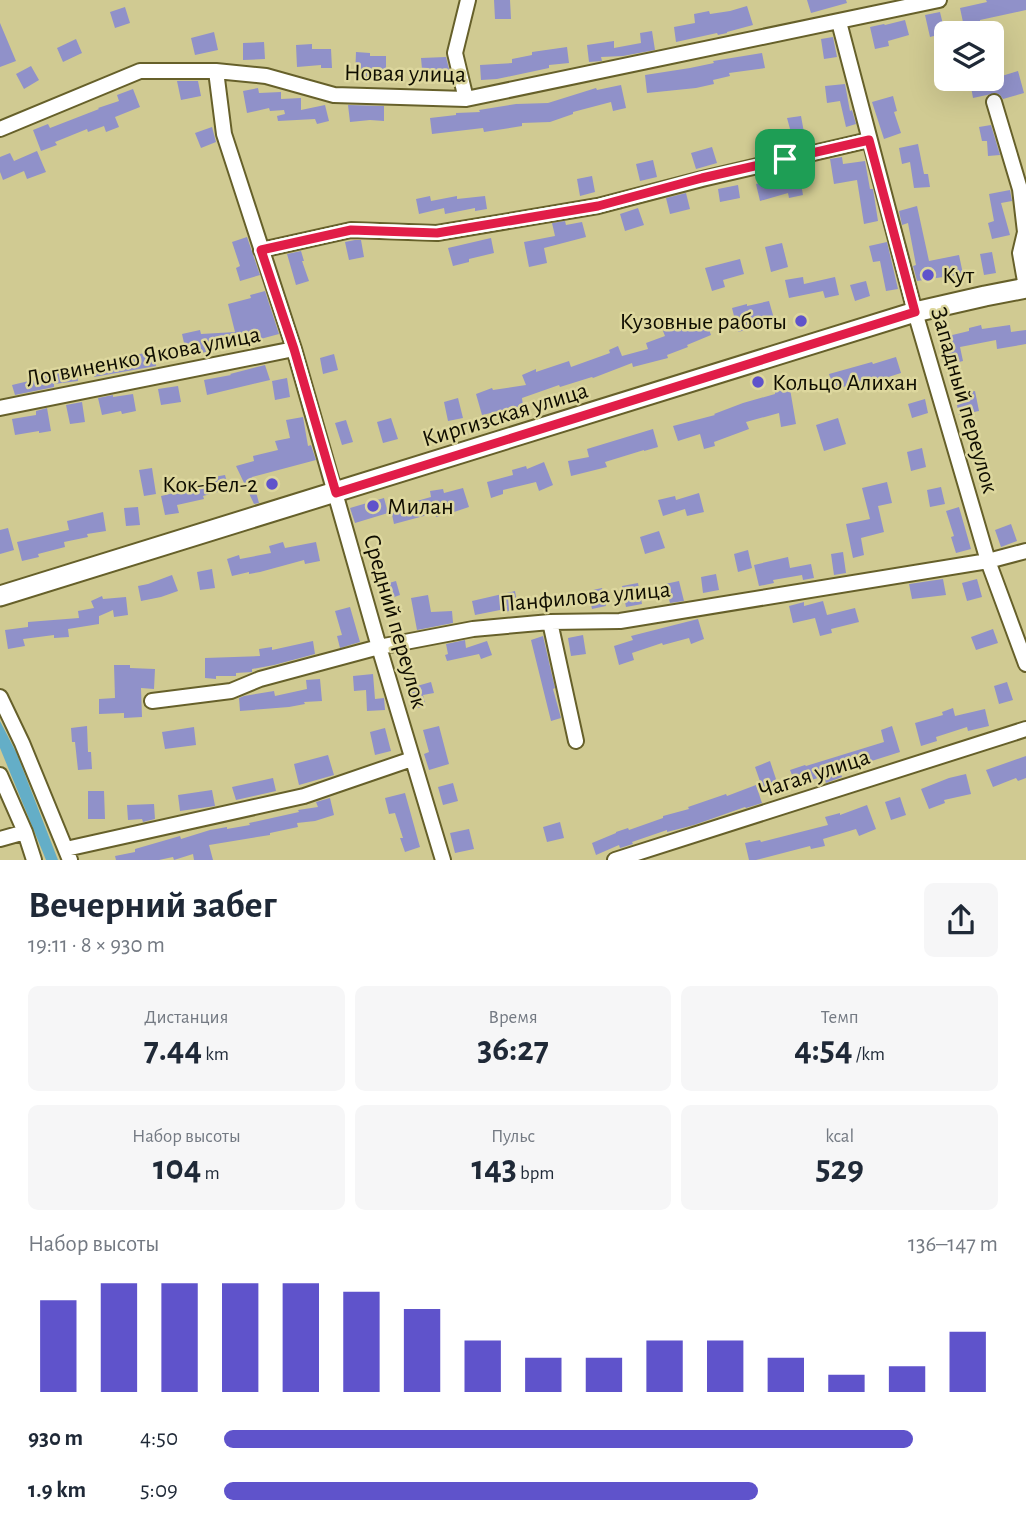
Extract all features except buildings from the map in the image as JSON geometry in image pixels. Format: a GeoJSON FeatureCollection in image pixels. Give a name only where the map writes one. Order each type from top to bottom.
{"type":"FeatureCollection","features":[{"type":"Feature","properties":{"kind":"main road","name":"Киргизская улица"},"geometry":{"type":"LineString","coordinates":[[0,596],[915,312],[1026,288]]}},
{"type":"Feature","properties":{"kind":"street"},"geometry":{"type":"LineString","coordinates":[[467,99],[454,53],[468,0]]}},
{"type":"Feature","properties":{"kind":"street","name":"Новая улица"},"geometry":{"type":"LineString","coordinates":[[0,129],[140,71],[216,71],[267,76],[334,95],[467,99],[934,1]]}},
{"type":"Feature","properties":{"kind":"street","name":"Западный переулок"},"geometry":{"type":"LineString","coordinates":[[839,22],[915,312],[988,561],[1026,664]]}},
{"type":"Feature","properties":{"kind":"street","name":"Средний переулок"},"geometry":{"type":"LineString","coordinates":[[216,71],[224,134],[294,349],[443,860]]}},
{"type":"Feature","properties":{"kind":"street"},"geometry":{"type":"LineString","coordinates":[[994,102],[1020,189],[1025,232],[1020,253],[1026,288]]}},
{"type":"Feature","properties":{"kind":"street"},"geometry":{"type":"LineString","coordinates":[[261,250],[351,230],[437,233],[598,206],[702,178],[869,140]]}},
{"type":"Feature","properties":{"kind":"street","name":"Логвиненко Якова улица"},"geometry":{"type":"LineString","coordinates":[[0,408],[294,349]]}},
{"type":"Feature","properties":{"kind":"street","name":"Панфилова улица"},"geometry":{"type":"LineString","coordinates":[[152,701],[230,691],[260,679],[379,647],[474,629],[550,622],[620,621],[988,561],[1026,551]]}},
{"type":"Feature","properties":{"kind":"street"},"geometry":{"type":"LineString","coordinates":[[550,622],[576,741]]}},
{"type":"Feature","properties":{"kind":"street"},"geometry":{"type":"LineString","coordinates":[[0,697],[68,854],[304,796],[412,759]]}},
{"type":"Feature","properties":{"kind":"street","name":"Чагая улица"},"geometry":{"type":"LineString","coordinates":[[615,860],[1026,729]]}},
{"type":"Feature","properties":{"kind":"street"},"geometry":{"type":"LineString","coordinates":[[0,775],[34,860]]}},
{"type":"Feature","properties":{"kind":"street"},"geometry":{"type":"LineString","coordinates":[[0,839],[25,832]]}},
{"type":"Feature","properties":{"kind":"water"},"geometry":{"type":"Polygon","coordinates":[[[0,721],[17,754],[58,860],[46,860],[0,748],[0,721]]]}},
{"type":"Feature","properties":{"kind":"place","name":"Кут"},"geometry":{"type":"Point","coordinates":[928,275]}},
{"type":"Feature","properties":{"kind":"place","name":"Кузовные работы"},"geometry":{"type":"Point","coordinates":[801,321]}},
{"type":"Feature","properties":{"kind":"place","name":"Кольцо Алихан"},"geometry":{"type":"Point","coordinates":[758,382]}},
{"type":"Feature","properties":{"kind":"place","name":"Кок-Бел-2"},"geometry":{"type":"Point","coordinates":[272,484]}},
{"type":"Feature","properties":{"kind":"place","name":"Милан"},"geometry":{"type":"Point","coordinates":[373,506]}},
{"type":"Feature","properties":{"kind":"route"},"geometry":{"type":"LineString","coordinates":[[869,140],[915,312],[336,493],[294,349],[261,250],[351,230],[437,233],[598,206],[785,159],[869,140]]}}]}
